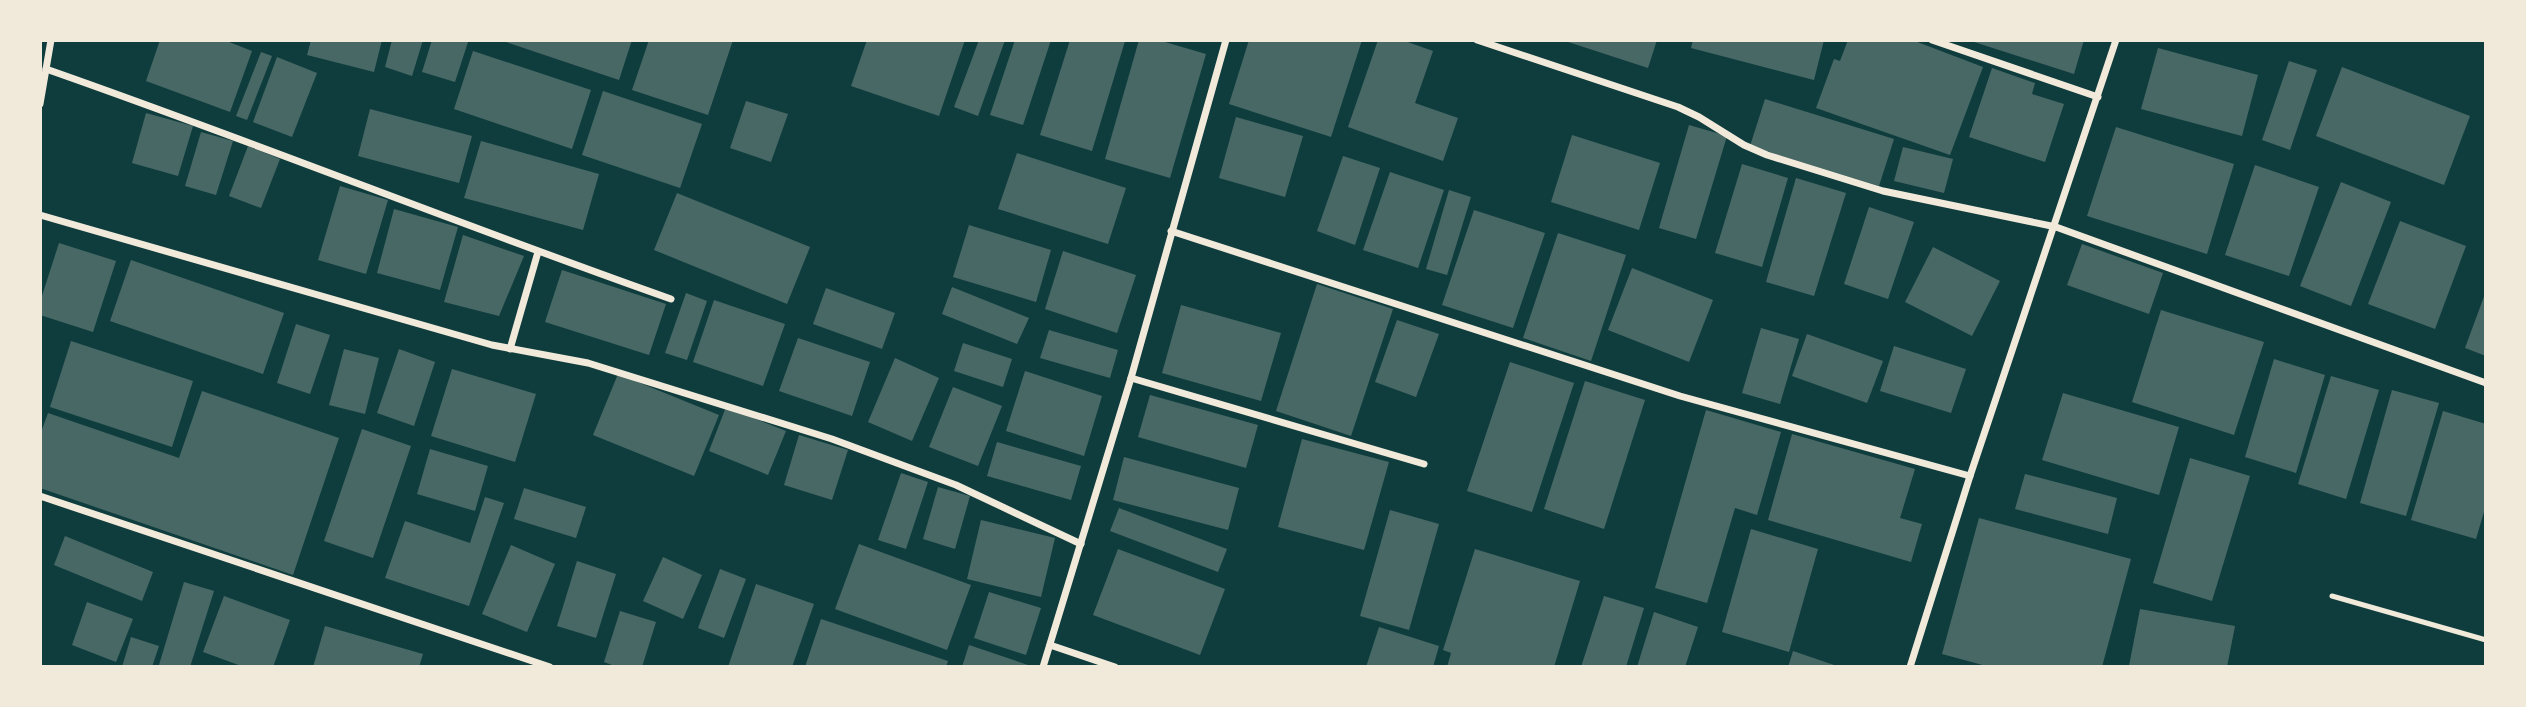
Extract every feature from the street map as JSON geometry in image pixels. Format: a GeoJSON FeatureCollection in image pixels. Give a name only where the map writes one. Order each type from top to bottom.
{"type":"FeatureCollection","features":[{"type":"Feature","properties":{"kind":"street"},"geometry":{"type":"LineString","coordinates":[[40,104],[51,40]]}},
{"type":"Feature","properties":{"kind":"street"},"geometry":{"type":"LineString","coordinates":[[1043,667],[1131,379],[1226,40]]}},
{"type":"Feature","properties":{"kind":"street"},"geometry":{"type":"LineString","coordinates":[[1476,40],[1678,107],[1744,145],[1768,155],[1883,191],[2056,227],[2486,383]]}},
{"type":"Feature","properties":{"kind":"street"},"geometry":{"type":"LineString","coordinates":[[1932,40],[2098,97]]}},
{"type":"Feature","properties":{"kind":"street"},"geometry":{"type":"LineString","coordinates":[[1910,667],[1970,476],[2056,227],[2116,40]]}},
{"type":"Feature","properties":{"kind":"street"},"geometry":{"type":"LineString","coordinates":[[46,69],[670,299]]}},
{"type":"Feature","properties":{"kind":"street"},"geometry":{"type":"LineString","coordinates":[[40,215],[510,349],[588,363],[832,439],[956,485],[1081,544]]}},
{"type":"Feature","properties":{"kind":"street"},"geometry":{"type":"LineString","coordinates":[[1171,231],[1680,397],[1970,476]]}},
{"type":"Feature","properties":{"kind":"street"},"geometry":{"type":"LineString","coordinates":[[510,349],[538,252]]}},
{"type":"Feature","properties":{"kind":"street"},"geometry":{"type":"LineString","coordinates":[[1131,379],[1424,464]]}},
{"type":"Feature","properties":{"kind":"street"},"geometry":{"type":"LineString","coordinates":[[40,496],[550,667]]}},
{"type":"Feature","properties":{"kind":"street"},"geometry":{"type":"LineString","coordinates":[[1050,645],[1115,667]]}},
{"type":"Feature","properties":{"kind":"lane"},"geometry":{"type":"LineString","coordinates":[[2332,596],[2486,640]]}},
{"type":"Feature","properties":{"kind":"building"},"geometry":{"type":"Polygon","coordinates":[[[160,40],[224,40],[252,51],[230,112],[146,81],[160,40]]]}},
{"type":"Feature","properties":{"kind":"building"},"geometry":{"type":"Polygon","coordinates":[[[311,40],[382,40],[374,72],[307,55],[311,40]]]}},
{"type":"Feature","properties":{"kind":"building"},"geometry":{"type":"Polygon","coordinates":[[[392,40],[423,40],[412,76],[385,67],[392,40]]]}},
{"type":"Feature","properties":{"kind":"building"},"geometry":{"type":"Polygon","coordinates":[[[432,40],[468,42],[455,82],[422,72],[432,40]]]}},
{"type":"Feature","properties":{"kind":"building"},"geometry":{"type":"Polygon","coordinates":[[[500,40],[632,40],[619,80],[500,40]]]}},
{"type":"Feature","properties":{"kind":"building"},"geometry":{"type":"Polygon","coordinates":[[[649,40],[733,40],[708,115],[632,90],[649,40]]]}},
{"type":"Feature","properties":{"kind":"building"},"geometry":{"type":"Polygon","coordinates":[[[867,40],[965,40],[939,116],[851,86],[867,40]]]}},
{"type":"Feature","properties":{"kind":"building"},"geometry":{"type":"Polygon","coordinates":[[[979,40],[1005,40],[978,116],[954,107],[979,40]]]}},
{"type":"Feature","properties":{"kind":"building"},"geometry":{"type":"Polygon","coordinates":[[[1015,40],[1051,40],[1023,125],[990,115],[1015,40]]]}},
{"type":"Feature","properties":{"kind":"building"},"geometry":{"type":"Polygon","coordinates":[[[1070,40],[1125,41],[1092,151],[1040,135],[1070,40]]]}},
{"type":"Feature","properties":{"kind":"building"},"geometry":{"type":"Polygon","coordinates":[[[1139,40],[1158,40],[1206,54],[1170,178],[1105,159],[1139,40]]]}},
{"type":"Feature","properties":{"kind":"building"},"geometry":{"type":"Polygon","coordinates":[[[1249,40],[1362,40],[1331,137],[1229,104],[1249,40]]]}},
{"type":"Feature","properties":{"kind":"building"},"geometry":{"type":"Polygon","coordinates":[[[1378,40],[1402,40],[1433,51],[1415,103],[1458,118],[1443,161],[1348,127],[1378,40]]]}},
{"type":"Feature","properties":{"kind":"building"},"geometry":{"type":"Polygon","coordinates":[[[1562,40],[1657,40],[1648,68],[1562,40]]]}},
{"type":"Feature","properties":{"kind":"building"},"geometry":{"type":"Polygon","coordinates":[[[1693,40],[1824,40],[1814,80],[1691,48],[1693,40]]]}},
{"type":"Feature","properties":{"kind":"building"},"geometry":{"type":"Polygon","coordinates":[[[1848,40],[1912,40],[1983,67],[1950,155],[1816,108],[1834,59],[1840,61],[1848,40]]]}},
{"type":"Feature","properties":{"kind":"building"},"geometry":{"type":"Polygon","coordinates":[[[1968,40],[2084,40],[2074,74],[1968,40]]]}},
{"type":"Feature","properties":{"kind":"building"},"geometry":{"type":"Polygon","coordinates":[[[2158,48],[2258,75],[2242,136],[2141,109],[2158,48]]]}},
{"type":"Feature","properties":{"kind":"building"},"geometry":{"type":"Polygon","coordinates":[[[473,51],[591,90],[572,149],[454,109],[473,51]]]}},
{"type":"Feature","properties":{"kind":"building"},"geometry":{"type":"Polygon","coordinates":[[[261,52],[272,56],[247,120],[236,116],[261,52]]]}},
{"type":"Feature","properties":{"kind":"building"},"geometry":{"type":"Polygon","coordinates":[[[277,57],[317,73],[292,137],[253,122],[277,57]]]}},
{"type":"Feature","properties":{"kind":"building"},"geometry":{"type":"Polygon","coordinates":[[[2289,61],[2317,70],[2290,150],[2262,140],[2289,61]]]}},
{"type":"Feature","properties":{"kind":"building"},"geometry":{"type":"Polygon","coordinates":[[[2342,67],[2470,116],[2444,185],[2316,136],[2342,67]]]}},
{"type":"Feature","properties":{"kind":"building"},"geometry":{"type":"Polygon","coordinates":[[[1992,68],[2035,83],[2032,94],[2064,104],[2045,162],[1969,137],[1992,68]]]}},
{"type":"Feature","properties":{"kind":"building"},"geometry":{"type":"Polygon","coordinates":[[[603,91],[702,124],[680,188],[582,155],[603,91]]]}},
{"type":"Feature","properties":{"kind":"building"},"geometry":{"type":"Polygon","coordinates":[[[1765,99],[1894,139],[1879,186],[1750,146],[1765,99]]]}},
{"type":"Feature","properties":{"kind":"building"},"geometry":{"type":"Polygon","coordinates":[[[746,101],[788,114],[771,162],[730,148],[746,101]]]}},
{"type":"Feature","properties":{"kind":"building"},"geometry":{"type":"Polygon","coordinates":[[[370,109],[472,136],[459,183],[358,156],[370,109]]]}},
{"type":"Feature","properties":{"kind":"building"},"geometry":{"type":"Polygon","coordinates":[[[146,113],[193,126],[178,176],[132,163],[146,113]]]}},
{"type":"Feature","properties":{"kind":"building"},"geometry":{"type":"Polygon","coordinates":[[[1236,117],[1303,136],[1285,197],[1219,178],[1236,117]]]}},
{"type":"Feature","properties":{"kind":"building"},"geometry":{"type":"Polygon","coordinates":[[[1689,125],[1727,136],[1696,239],[1659,228],[1689,125]]]}},
{"type":"Feature","properties":{"kind":"building"},"geometry":{"type":"Polygon","coordinates":[[[2116,127],[2234,164],[2207,254],[2087,216],[2116,127]]]}},
{"type":"Feature","properties":{"kind":"building"},"geometry":{"type":"Polygon","coordinates":[[[201,132],[233,141],[216,195],[185,186],[201,132]]]}},
{"type":"Feature","properties":{"kind":"building"},"geometry":{"type":"Polygon","coordinates":[[[1572,135],[1660,163],[1639,230],[1551,202],[1572,135]]]}},
{"type":"Feature","properties":{"kind":"building"},"geometry":{"type":"Polygon","coordinates":[[[481,141],[599,174],[583,230],[464,198],[481,141]]]}},
{"type":"Feature","properties":{"kind":"building"},"geometry":{"type":"Polygon","coordinates":[[[248,146],[280,159],[261,208],[229,196],[248,146]]]}},
{"type":"Feature","properties":{"kind":"building"},"geometry":{"type":"Polygon","coordinates":[[[1903,147],[1953,159],[1944,193],[1894,181],[1903,147]]]}},
{"type":"Feature","properties":{"kind":"building"},"geometry":{"type":"Polygon","coordinates":[[[1017,153],[1126,188],[1108,244],[998,209],[1017,153]]]}},
{"type":"Feature","properties":{"kind":"building"},"geometry":{"type":"Polygon","coordinates":[[[1343,156],[1380,168],[1355,245],[1317,231],[1343,156]]]}},
{"type":"Feature","properties":{"kind":"building"},"geometry":{"type":"Polygon","coordinates":[[[1742,164],[1788,178],[1762,267],[1715,253],[1742,164]]]}},
{"type":"Feature","properties":{"kind":"building"},"geometry":{"type":"Polygon","coordinates":[[[2255,165],[2319,187],[2289,276],[2225,255],[2255,165]]]}},
{"type":"Feature","properties":{"kind":"building"},"geometry":{"type":"Polygon","coordinates":[[[1390,172],[1444,190],[1418,268],[1363,250],[1390,172]]]}},
{"type":"Feature","properties":{"kind":"building"},"geometry":{"type":"Polygon","coordinates":[[[1796,178],[1846,193],[1814,296],[1766,282],[1796,178]]]}},
{"type":"Feature","properties":{"kind":"building"},"geometry":{"type":"Polygon","coordinates":[[[2341,182],[2391,202],[2351,306],[2300,286],[2341,182]]]}},
{"type":"Feature","properties":{"kind":"building"},"geometry":{"type":"Polygon","coordinates":[[[340,186],[388,200],[366,274],[318,260],[340,186]]]}},
{"type":"Feature","properties":{"kind":"building"},"geometry":{"type":"Polygon","coordinates":[[[1449,190],[1471,197],[1447,275],[1426,269],[1449,190]]]}},
{"type":"Feature","properties":{"kind":"building"},"geometry":{"type":"Polygon","coordinates":[[[677,193],[810,247],[787,304],[654,250],[677,193]]]}},
{"type":"Feature","properties":{"kind":"building"},"geometry":{"type":"Polygon","coordinates":[[[1869,207],[1914,222],[1888,299],[1844,284],[1869,207]]]}},
{"type":"Feature","properties":{"kind":"building"},"geometry":{"type":"Polygon","coordinates":[[[394,209],[458,227],[440,290],[377,273],[394,209]]]}},
{"type":"Feature","properties":{"kind":"building"},"geometry":{"type":"Polygon","coordinates":[[[1474,210],[1545,233],[1513,328],[1442,305],[1474,210]]]}},
{"type":"Feature","properties":{"kind":"building"},"geometry":{"type":"Polygon","coordinates":[[[2400,221],[2466,246],[2435,329],[2368,304],[2400,221]]]}},
{"type":"Feature","properties":{"kind":"building"},"geometry":{"type":"Polygon","coordinates":[[[969,225],[1051,250],[1036,302],[953,277],[969,225]]]}},
{"type":"Feature","properties":{"kind":"building"},"geometry":{"type":"Polygon","coordinates":[[[1558,233],[1626,255],[1591,361],[1523,338],[1558,233]]]}},
{"type":"Feature","properties":{"kind":"building"},"geometry":{"type":"Polygon","coordinates":[[[463,235],[524,256],[499,316],[444,302],[463,235]]]}},
{"type":"Feature","properties":{"kind":"building"},"geometry":{"type":"Polygon","coordinates":[[[59,243],[116,261],[93,332],[40,315],[40,302],[59,243]]]}},
{"type":"Feature","properties":{"kind":"building"},"geometry":{"type":"Polygon","coordinates":[[[2082,244],[2163,273],[2149,314],[2067,285],[2082,244]]]}},
{"type":"Feature","properties":{"kind":"building"},"geometry":{"type":"Polygon","coordinates":[[[1933,247],[2000,281],[1972,336],[1905,302],[1933,247]]]}},
{"type":"Feature","properties":{"kind":"building"},"geometry":{"type":"Polygon","coordinates":[[[1063,251],[1136,275],[1117,333],[1045,309],[1063,251]]]}},
{"type":"Feature","properties":{"kind":"building"},"geometry":{"type":"Polygon","coordinates":[[[131,260],[284,313],[263,374],[110,321],[131,260]]]}},
{"type":"Feature","properties":{"kind":"building"},"geometry":{"type":"Polygon","coordinates":[[[1632,268],[1713,300],[1689,362],[1608,330],[1632,268]]]}},
{"type":"Feature","properties":{"kind":"building"},"geometry":{"type":"Polygon","coordinates":[[[562,270],[666,304],[649,355],[545,322],[562,270]]]}},
{"type":"Feature","properties":{"kind":"building"},"geometry":{"type":"Polygon","coordinates":[[[1317,284],[1393,309],[1351,436],[1276,411],[1317,284]]]}},
{"type":"Feature","properties":{"kind":"building"},"geometry":{"type":"Polygon","coordinates":[[[952,287],[1029,318],[1017,344],[942,314],[952,287]]]}},
{"type":"Feature","properties":{"kind":"building"},"geometry":{"type":"Polygon","coordinates":[[[826,288],[895,313],[882,349],[813,324],[826,288]]]}},
{"type":"Feature","properties":{"kind":"building"},"geometry":{"type":"Polygon","coordinates":[[[2486,291],[2486,356],[2465,348],[2486,291]]]}},
{"type":"Feature","properties":{"kind":"building"},"geometry":{"type":"Polygon","coordinates":[[[686,293],[707,301],[687,360],[665,353],[686,293]]]}},
{"type":"Feature","properties":{"kind":"building"},"geometry":{"type":"Polygon","coordinates":[[[714,300],[785,324],[763,386],[693,362],[714,300]]]}},
{"type":"Feature","properties":{"kind":"building"},"geometry":{"type":"Polygon","coordinates":[[[1181,305],[1281,333],[1261,401],[1162,373],[1181,305]]]}},
{"type":"Feature","properties":{"kind":"building"},"geometry":{"type":"Polygon","coordinates":[[[2161,310],[2264,342],[2234,435],[2132,402],[2161,310]]]}},
{"type":"Feature","properties":{"kind":"building"},"geometry":{"type":"Polygon","coordinates":[[[1397,320],[1439,334],[1416,397],[1375,382],[1397,320]]]}},
{"type":"Feature","properties":{"kind":"building"},"geometry":{"type":"Polygon","coordinates":[[[296,324],[330,335],[310,394],[277,383],[296,324]]]}},
{"type":"Feature","properties":{"kind":"building"},"geometry":{"type":"Polygon","coordinates":[[[1761,328],[1799,339],[1780,404],[1742,393],[1761,328]]]}},
{"type":"Feature","properties":{"kind":"building"},"geometry":{"type":"Polygon","coordinates":[[[1049,330],[1118,350],[1110,378],[1040,358],[1049,330]]]}},
{"type":"Feature","properties":{"kind":"building"},"geometry":{"type":"Polygon","coordinates":[[[1807,334],[1883,361],[1867,403],[1792,376],[1807,334]]]}},
{"type":"Feature","properties":{"kind":"building"},"geometry":{"type":"Polygon","coordinates":[[[798,338],[870,362],[852,416],[779,391],[798,338]]]}},
{"type":"Feature","properties":{"kind":"building"},"geometry":{"type":"Polygon","coordinates":[[[71,341],[193,381],[172,447],[50,407],[71,341]]]}},
{"type":"Feature","properties":{"kind":"building"},"geometry":{"type":"Polygon","coordinates":[[[963,343],[1012,359],[1003,387],[954,371],[963,343]]]}},
{"type":"Feature","properties":{"kind":"building"},"geometry":{"type":"Polygon","coordinates":[[[1894,346],[1966,369],[1951,413],[1880,391],[1894,346]]]}},
{"type":"Feature","properties":{"kind":"building"},"geometry":{"type":"Polygon","coordinates":[[[344,349],[379,358],[365,414],[329,405],[344,349]]]}},
{"type":"Feature","properties":{"kind":"building"},"geometry":{"type":"Polygon","coordinates":[[[399,349],[435,362],[414,426],[377,413],[399,349]]]}},
{"type":"Feature","properties":{"kind":"building"},"geometry":{"type":"Polygon","coordinates":[[[895,358],[939,378],[912,441],[868,422],[895,358]]]}},
{"type":"Feature","properties":{"kind":"building"},"geometry":{"type":"Polygon","coordinates":[[[2274,359],[2325,375],[2296,473],[2245,457],[2274,359]]]}},
{"type":"Feature","properties":{"kind":"building"},"geometry":{"type":"Polygon","coordinates":[[[1510,362],[1574,383],[1532,512],[1467,491],[1510,362]]]}},
{"type":"Feature","properties":{"kind":"building"},"geometry":{"type":"Polygon","coordinates":[[[452,369],[536,394],[515,462],[431,436],[452,369]]]}},
{"type":"Feature","properties":{"kind":"building"},"geometry":{"type":"Polygon","coordinates":[[[1025,371],[1102,396],[1084,456],[1006,431],[1025,371]]]}},
{"type":"Feature","properties":{"kind":"building"},"geometry":{"type":"Polygon","coordinates":[[[618,374],[719,415],[694,476],[593,435],[618,374]]]}},
{"type":"Feature","properties":{"kind":"building"},"geometry":{"type":"Polygon","coordinates":[[[2331,376],[2379,390],[2346,499],[2298,484],[2331,376]]]}},
{"type":"Feature","properties":{"kind":"building"},"geometry":{"type":"Polygon","coordinates":[[[1585,381],[1645,400],[1604,529],[1544,509],[1585,381]]]}},
{"type":"Feature","properties":{"kind":"building"},"geometry":{"type":"Polygon","coordinates":[[[953,387],[1002,406],[978,466],[929,447],[953,387]]]}},
{"type":"Feature","properties":{"kind":"building"},"geometry":{"type":"Polygon","coordinates":[[[2392,390],[2439,403],[2406,516],[2360,503],[2392,390]]]}},
{"type":"Feature","properties":{"kind":"building"},"geometry":{"type":"Polygon","coordinates":[[[202,391],[339,438],[293,575],[40,488],[40,435],[48,413],[179,458],[202,391]]]}},
{"type":"Feature","properties":{"kind":"building"},"geometry":{"type":"Polygon","coordinates":[[[2063,393],[2179,427],[2159,495],[2042,460],[2063,393]]]}},
{"type":"Feature","properties":{"kind":"building"},"geometry":{"type":"Polygon","coordinates":[[[1150,395],[1258,425],[1246,468],[1138,437],[1150,395]]]}},
{"type":"Feature","properties":{"kind":"building"},"geometry":{"type":"Polygon","coordinates":[[[726,407],[786,431],[768,475],[709,451],[726,407]]]}},
{"type":"Feature","properties":{"kind":"building"},"geometry":{"type":"Polygon","coordinates":[[[1706,410],[1781,432],[1757,515],[1735,508],[1707,603],[1655,588],[1706,410]]]}},
{"type":"Feature","properties":{"kind":"building"},"geometry":{"type":"Polygon","coordinates":[[[2443,411],[2486,424],[2486,505],[2476,539],[2411,520],[2443,411]]]}},
{"type":"Feature","properties":{"kind":"building"},"geometry":{"type":"Polygon","coordinates":[[[362,429],[411,446],[373,558],[324,541],[362,429]]]}},
{"type":"Feature","properties":{"kind":"building"},"geometry":{"type":"Polygon","coordinates":[[[1792,434],[1915,469],[1900,518],[1922,524],[1911,562],[1768,520],[1792,434]]]}},
{"type":"Feature","properties":{"kind":"building"},"geometry":{"type":"Polygon","coordinates":[[[799,435],[848,450],[832,500],[784,485],[799,435]]]}},
{"type":"Feature","properties":{"kind":"building"},"geometry":{"type":"Polygon","coordinates":[[[1302,439],[1389,462],[1364,550],[1278,527],[1302,439]]]}},
{"type":"Feature","properties":{"kind":"building"},"geometry":{"type":"Polygon","coordinates":[[[997,442],[1081,466],[1071,500],[987,476],[997,442]]]}},
{"type":"Feature","properties":{"kind":"building"},"geometry":{"type":"Polygon","coordinates":[[[430,449],[488,466],[475,511],[417,494],[430,449]]]}},
{"type":"Feature","properties":{"kind":"building"},"geometry":{"type":"Polygon","coordinates":[[[1124,457],[1239,488],[1228,530],[1113,500],[1124,457]]]}},
{"type":"Feature","properties":{"kind":"building"},"geometry":{"type":"Polygon","coordinates":[[[2190,458],[2250,476],[2212,601],[2153,583],[2190,458]]]}},
{"type":"Feature","properties":{"kind":"building"},"geometry":{"type":"Polygon","coordinates":[[[901,473],[928,482],[906,549],[878,540],[901,473]]]}},
{"type":"Feature","properties":{"kind":"building"},"geometry":{"type":"Polygon","coordinates":[[[2025,474],[2117,498],[2108,534],[2015,509],[2025,474]]]}},
{"type":"Feature","properties":{"kind":"building"},"geometry":{"type":"Polygon","coordinates":[[[938,487],[970,496],[955,549],[923,539],[938,487]]]}},
{"type":"Feature","properties":{"kind":"building"},"geometry":{"type":"Polygon","coordinates":[[[524,488],[586,507],[576,538],[514,519],[524,488]]]}},
{"type":"Feature","properties":{"kind":"building"},"geometry":{"type":"Polygon","coordinates":[[[485,497],[504,503],[469,606],[385,578],[405,521],[470,543],[485,497]]]}},
{"type":"Feature","properties":{"kind":"building"},"geometry":{"type":"Polygon","coordinates":[[[1119,508],[1227,549],[1218,572],[1110,531],[1119,508]]]}},
{"type":"Feature","properties":{"kind":"building"},"geometry":{"type":"Polygon","coordinates":[[[1390,510],[1439,524],[1409,630],[1360,616],[1390,510]]]}},
{"type":"Feature","properties":{"kind":"building"},"geometry":{"type":"Polygon","coordinates":[[[1979,518],[2131,559],[2102,667],[1990,667],[1942,654],[1979,518]]]}},
{"type":"Feature","properties":{"kind":"building"},"geometry":{"type":"Polygon","coordinates":[[[981,520],[1055,538],[1041,597],[967,579],[981,520]]]}},
{"type":"Feature","properties":{"kind":"building"},"geometry":{"type":"Polygon","coordinates":[[[1751,529],[1818,549],[1789,652],[1722,632],[1751,529]]]}},
{"type":"Feature","properties":{"kind":"building"},"geometry":{"type":"Polygon","coordinates":[[[65,536],[153,572],[142,601],[54,565],[65,536]]]}},
{"type":"Feature","properties":{"kind":"building"},"geometry":{"type":"Polygon","coordinates":[[[859,544],[971,585],[947,650],[835,609],[859,544]]]}},
{"type":"Feature","properties":{"kind":"building"},"geometry":{"type":"Polygon","coordinates":[[[511,545],[555,564],[527,632],[482,614],[511,545]]]}},
{"type":"Feature","properties":{"kind":"building"},"geometry":{"type":"Polygon","coordinates":[[[1118,549],[1225,589],[1200,655],[1093,615],[1118,549]]]}},
{"type":"Feature","properties":{"kind":"building"},"geometry":{"type":"Polygon","coordinates":[[[1475,549],[1580,581],[1554,667],[1447,667],[1451,653],[1443,650],[1475,549]]]}},
{"type":"Feature","properties":{"kind":"building"},"geometry":{"type":"Polygon","coordinates":[[[663,557],[702,575],[683,619],[643,601],[663,557]]]}},
{"type":"Feature","properties":{"kind":"building"},"geometry":{"type":"Polygon","coordinates":[[[577,561],[616,574],[596,638],[557,626],[577,561]]]}},
{"type":"Feature","properties":{"kind":"building"},"geometry":{"type":"Polygon","coordinates":[[[720,569],[746,579],[724,638],[698,628],[720,569]]]}},
{"type":"Feature","properties":{"kind":"building"},"geometry":{"type":"Polygon","coordinates":[[[184,582],[214,591],[190,667],[163,667],[159,665],[184,582]]]}},
{"type":"Feature","properties":{"kind":"building"},"geometry":{"type":"Polygon","coordinates":[[[756,584],[814,604],[792,667],[728,667],[756,584]]]}},
{"type":"Feature","properties":{"kind":"building"},"geometry":{"type":"Polygon","coordinates":[[[989,592],[1041,608],[1026,655],[974,638],[989,592]]]}},
{"type":"Feature","properties":{"kind":"building"},"geometry":{"type":"Polygon","coordinates":[[[224,596],[290,620],[273,667],[244,667],[203,652],[224,596]]]}},
{"type":"Feature","properties":{"kind":"building"},"geometry":{"type":"Polygon","coordinates":[[[1604,596],[1644,608],[1626,667],[1581,667],[1604,596]]]}},
{"type":"Feature","properties":{"kind":"building"},"geometry":{"type":"Polygon","coordinates":[[[87,602],[133,619],[116,662],[72,645],[87,602]]]}},
{"type":"Feature","properties":{"kind":"building"},"geometry":{"type":"Polygon","coordinates":[[[2140,609],[2235,626],[2227,667],[2129,666],[2140,609]]]}},
{"type":"Feature","properties":{"kind":"building"},"geometry":{"type":"Polygon","coordinates":[[[620,611],[656,622],[642,667],[617,667],[604,662],[620,611]]]}},
{"type":"Feature","properties":{"kind":"building"},"geometry":{"type":"Polygon","coordinates":[[[1654,612],[1698,627],[1685,667],[1637,667],[1654,612]]]}},
{"type":"Feature","properties":{"kind":"building"},"geometry":{"type":"Polygon","coordinates":[[[821,619],[948,661],[946,667],[805,667],[821,619]]]}},
{"type":"Feature","properties":{"kind":"building"},"geometry":{"type":"Polygon","coordinates":[[[325,626],[423,654],[419,667],[313,667],[325,626]]]}},
{"type":"Feature","properties":{"kind":"building"},"geometry":{"type":"Polygon","coordinates":[[[1379,627],[1439,646],[1433,667],[1366,667],[1379,627]]]}},
{"type":"Feature","properties":{"kind":"building"},"geometry":{"type":"Polygon","coordinates":[[[131,637],[159,646],[152,667],[122,667],[131,637]]]}},
{"type":"Feature","properties":{"kind":"building"},"geometry":{"type":"Polygon","coordinates":[[[969,645],[1031,666],[1031,667],[962,667],[969,645]]]}},
{"type":"Feature","properties":{"kind":"building"},"geometry":{"type":"Polygon","coordinates":[[[1793,651],[1837,666],[1837,667],[1788,667],[1793,651]]]}}]}
